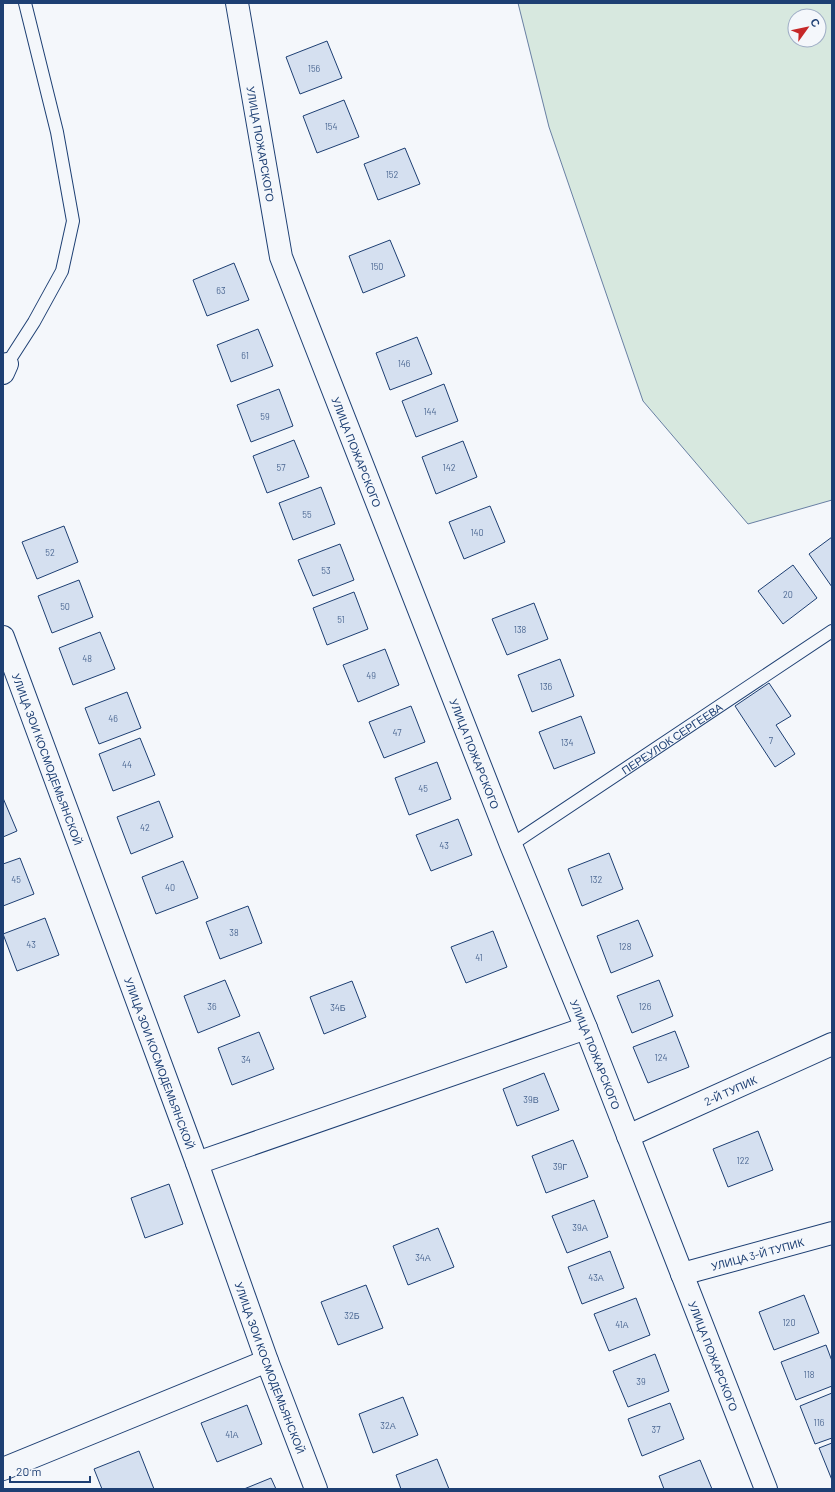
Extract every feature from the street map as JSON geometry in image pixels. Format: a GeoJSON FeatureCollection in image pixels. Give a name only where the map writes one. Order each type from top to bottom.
{"type":"FeatureCollection","features":[{"type":"Feature","properties":{"kind":"street","name":"УЛИЦА ПОЖАРСКОГО"},"geometry":{"type":"LineString","coordinates":[[237,3],[281,257],[511,845],[586,1028],[766,1489]]}},
{"type":"Feature","properties":{"kind":"street","name":"УЛИЦА ЗОИ КОСМОДЕМЬЯНСКОЙ"},"geometry":{"type":"LineString","coordinates":[[3,637],[197,1163],[267,1361],[316,1489]]}},
{"type":"Feature","properties":{"kind":"street"},"geometry":{"type":"LineString","coordinates":[[197,1163],[586,1028]]}},
{"type":"Feature","properties":{"kind":"street","name":"2-Й ТУПИК"},"geometry":{"type":"LineString","coordinates":[[628,1136],[832,1044]]}},
{"type":"Feature","properties":{"kind":"street","name":"УЛИЦА 3-Й ТУПИК"},"geometry":{"type":"LineString","coordinates":[[682,1274],[832,1233]]}},
{"type":"Feature","properties":{"kind":"street"},"geometry":{"type":"LineString","coordinates":[[3,1468],[267,1361]]}},
{"type":"Feature","properties":{"kind":"lane"},"geometry":{"type":"LineString","coordinates":[[5,368],[34,322],[62,271],[73,221],[57,132],[25,3]]}},
{"type":"Feature","properties":{"kind":"lane","name":"ПЕРЕУЛОК СЕРГЕЕВА"},"geometry":{"type":"LineString","coordinates":[[511,845],[832,631]]}},
{"type":"Feature","properties":{"kind":"shaded area"},"geometry":{"type":"Polygon","coordinates":[[[518,3],[832,3],[832,500],[748,524],[643,401],[549,127],[518,3]]]}},
{"type":"Feature","properties":{"kind":"building"},"geometry":{"type":"Polygon","coordinates":[[[327,41],[342,78],[300,94],[286,57],[327,41]]]}},
{"type":"Feature","properties":{"kind":"building"},"geometry":{"type":"Polygon","coordinates":[[[344,100],[359,137],[317,153],[303,116],[344,100]]]}},
{"type":"Feature","properties":{"kind":"building"},"geometry":{"type":"Polygon","coordinates":[[[405,148],[420,184],[378,200],[364,164],[405,148]]]}},
{"type":"Feature","properties":{"kind":"building"},"geometry":{"type":"Polygon","coordinates":[[[390,240],[405,276],[363,293],[349,256],[390,240]]]}},
{"type":"Feature","properties":{"kind":"building"},"geometry":{"type":"Polygon","coordinates":[[[234,263],[249,300],[207,316],[193,280],[234,263]]]}},
{"type":"Feature","properties":{"kind":"building"},"geometry":{"type":"Polygon","coordinates":[[[258,329],[273,366],[231,382],[217,345],[258,329]]]}},
{"type":"Feature","properties":{"kind":"building"},"geometry":{"type":"Polygon","coordinates":[[[417,337],[432,374],[390,390],[376,353],[417,337]]]}},
{"type":"Feature","properties":{"kind":"building"},"geometry":{"type":"Polygon","coordinates":[[[444,384],[458,421],[416,437],[402,401],[444,384]]]}},
{"type":"Feature","properties":{"kind":"building"},"geometry":{"type":"Polygon","coordinates":[[[279,389],[293,426],[251,442],[237,405],[279,389]]]}},
{"type":"Feature","properties":{"kind":"building"},"geometry":{"type":"Polygon","coordinates":[[[294,440],[309,477],[267,493],[253,456],[294,440]]]}},
{"type":"Feature","properties":{"kind":"building"},"geometry":{"type":"Polygon","coordinates":[[[463,441],[477,477],[436,494],[422,457],[463,441]]]}},
{"type":"Feature","properties":{"kind":"building"},"geometry":{"type":"Polygon","coordinates":[[[321,487],[335,524],[293,540],[279,503],[321,487]]]}},
{"type":"Feature","properties":{"kind":"building"},"geometry":{"type":"Polygon","coordinates":[[[490,506],[505,542],[464,559],[449,522],[490,506]]]}},
{"type":"Feature","properties":{"kind":"building"},"geometry":{"type":"Polygon","coordinates":[[[64,526],[78,562],[37,579],[22,542],[64,526]]]}},
{"type":"Feature","properties":{"kind":"building"},"geometry":{"type":"Polygon","coordinates":[[[832,537],[832,587],[809,554],[832,537]]]}},
{"type":"Feature","properties":{"kind":"building"},"geometry":{"type":"Polygon","coordinates":[[[340,544],[354,580],[313,596],[298,560],[340,544]]]}},
{"type":"Feature","properties":{"kind":"building"},"geometry":{"type":"Polygon","coordinates":[[[793,565],[817,598],[783,624],[758,591],[793,565]]]}},
{"type":"Feature","properties":{"kind":"building"},"geometry":{"type":"Polygon","coordinates":[[[79,580],[93,617],[52,633],[38,596],[79,580]]]}},
{"type":"Feature","properties":{"kind":"building"},"geometry":{"type":"Polygon","coordinates":[[[354,592],[368,629],[327,645],[313,608],[354,592]]]}},
{"type":"Feature","properties":{"kind":"building"},"geometry":{"type":"Polygon","coordinates":[[[534,603],[548,639],[507,655],[492,619],[534,603]]]}},
{"type":"Feature","properties":{"kind":"building"},"geometry":{"type":"Polygon","coordinates":[[[100,632],[115,669],[73,685],[59,648],[100,632]]]}},
{"type":"Feature","properties":{"kind":"building"},"geometry":{"type":"Polygon","coordinates":[[[385,649],[399,685],[358,702],[343,665],[385,649]]]}},
{"type":"Feature","properties":{"kind":"building"},"geometry":{"type":"Polygon","coordinates":[[[560,659],[574,696],[532,712],[518,675],[560,659]]]}},
{"type":"Feature","properties":{"kind":"building"},"geometry":{"type":"Polygon","coordinates":[[[769,683],[791,716],[776,725],[795,754],[775,767],[735,706],[769,683]]]}},
{"type":"Feature","properties":{"kind":"building"},"geometry":{"type":"Polygon","coordinates":[[[127,692],[141,728],[99,744],[85,708],[127,692]]]}},
{"type":"Feature","properties":{"kind":"building"},"geometry":{"type":"Polygon","coordinates":[[[411,706],[425,742],[384,758],[369,722],[411,706]]]}},
{"type":"Feature","properties":{"kind":"building"},"geometry":{"type":"Polygon","coordinates":[[[581,716],[595,753],[554,769],[539,732],[581,716]]]}},
{"type":"Feature","properties":{"kind":"building"},"geometry":{"type":"Polygon","coordinates":[[[140,738],[155,775],[113,791],[99,754],[140,738]]]}},
{"type":"Feature","properties":{"kind":"building"},"geometry":{"type":"Polygon","coordinates":[[[437,762],[451,799],[409,815],[395,778],[437,762]]]}},
{"type":"Feature","properties":{"kind":"building"},"geometry":{"type":"Polygon","coordinates":[[[3,798],[17,831],[3,837],[3,798]]]}},
{"type":"Feature","properties":{"kind":"building"},"geometry":{"type":"Polygon","coordinates":[[[159,801],[173,837],[131,854],[117,817],[159,801]]]}},
{"type":"Feature","properties":{"kind":"building"},"geometry":{"type":"Polygon","coordinates":[[[458,819],[472,855],[431,871],[416,835],[458,819]]]}},
{"type":"Feature","properties":{"kind":"building"},"geometry":{"type":"Polygon","coordinates":[[[609,853],[623,889],[582,906],[568,869],[609,853]]]}},
{"type":"Feature","properties":{"kind":"building"},"geometry":{"type":"Polygon","coordinates":[[[20,858],[34,894],[3,906],[3,864],[20,858]]]}},
{"type":"Feature","properties":{"kind":"building"},"geometry":{"type":"Polygon","coordinates":[[[183,861],[198,898],[156,914],[142,877],[183,861]]]}},
{"type":"Feature","properties":{"kind":"building"},"geometry":{"type":"Polygon","coordinates":[[[248,906],[262,943],[220,959],[206,922],[248,906]]]}},
{"type":"Feature","properties":{"kind":"building"},"geometry":{"type":"Polygon","coordinates":[[[45,918],[59,955],[17,971],[3,934],[45,918]]]}},
{"type":"Feature","properties":{"kind":"building"},"geometry":{"type":"Polygon","coordinates":[[[638,920],[653,956],[611,973],[597,936],[638,920]]]}},
{"type":"Feature","properties":{"kind":"building"},"geometry":{"type":"Polygon","coordinates":[[[493,931],[507,967],[466,983],[451,947],[493,931]]]}},
{"type":"Feature","properties":{"kind":"building"},"geometry":{"type":"Polygon","coordinates":[[[225,980],[240,1016],[198,1033],[184,996],[225,980]]]}},
{"type":"Feature","properties":{"kind":"building"},"geometry":{"type":"Polygon","coordinates":[[[659,980],[673,1016],[632,1033],[617,996],[659,980]]]}},
{"type":"Feature","properties":{"kind":"building"},"geometry":{"type":"Polygon","coordinates":[[[352,981],[366,1017],[324,1034],[310,997],[352,981]]]}},
{"type":"Feature","properties":{"kind":"building"},"geometry":{"type":"Polygon","coordinates":[[[675,1031],[689,1067],[648,1083],[633,1047],[675,1031]]]}},
{"type":"Feature","properties":{"kind":"building"},"geometry":{"type":"Polygon","coordinates":[[[259,1032],[274,1069],[232,1085],[218,1048],[259,1032]]]}},
{"type":"Feature","properties":{"kind":"building"},"geometry":{"type":"Polygon","coordinates":[[[544,1073],[559,1110],[517,1126],[503,1089],[544,1073]]]}},
{"type":"Feature","properties":{"kind":"building"},"geometry":{"type":"Polygon","coordinates":[[[758,1131],[773,1170],[728,1187],[713,1149],[758,1131]]]}},
{"type":"Feature","properties":{"kind":"building"},"geometry":{"type":"Polygon","coordinates":[[[573,1140],[588,1177],[546,1193],[532,1156],[573,1140]]]}},
{"type":"Feature","properties":{"kind":"building"},"geometry":{"type":"Polygon","coordinates":[[[169,1184],[183,1224],[145,1238],[131,1198],[169,1184]]]}},
{"type":"Feature","properties":{"kind":"building"},"geometry":{"type":"Polygon","coordinates":[[[594,1200],[608,1237],[567,1253],[552,1216],[594,1200]]]}},
{"type":"Feature","properties":{"kind":"building"},"geometry":{"type":"Polygon","coordinates":[[[438,1228],[454,1267],[408,1285],[393,1246],[438,1228]]]}},
{"type":"Feature","properties":{"kind":"building"},"geometry":{"type":"Polygon","coordinates":[[[610,1251],[624,1288],[582,1304],[568,1267],[610,1251]]]}},
{"type":"Feature","properties":{"kind":"building"},"geometry":{"type":"Polygon","coordinates":[[[366,1285],[383,1328],[338,1345],[321,1302],[366,1285]]]}},
{"type":"Feature","properties":{"kind":"building"},"geometry":{"type":"Polygon","coordinates":[[[804,1295],[819,1333],[774,1350],[759,1312],[804,1295]]]}},
{"type":"Feature","properties":{"kind":"building"},"geometry":{"type":"Polygon","coordinates":[[[636,1298],[650,1335],[609,1351],[594,1314],[636,1298]]]}},
{"type":"Feature","properties":{"kind":"building"},"geometry":{"type":"Polygon","coordinates":[[[826,1345],[832,1361],[832,1386],[796,1400],[781,1362],[826,1345]]]}},
{"type":"Feature","properties":{"kind":"building"},"geometry":{"type":"Polygon","coordinates":[[[655,1354],[669,1391],[628,1407],[613,1371],[655,1354]]]}},
{"type":"Feature","properties":{"kind":"building"},"geometry":{"type":"Polygon","coordinates":[[[832,1393],[832,1438],[815,1444],[800,1406],[832,1393]]]}},
{"type":"Feature","properties":{"kind":"building"},"geometry":{"type":"Polygon","coordinates":[[[403,1397],[418,1435],[373,1453],[359,1414],[403,1397]]]}},
{"type":"Feature","properties":{"kind":"building"},"geometry":{"type":"Polygon","coordinates":[[[670,1403],[684,1439],[642,1456],[628,1419],[670,1403]]]}},
{"type":"Feature","properties":{"kind":"building"},"geometry":{"type":"Polygon","coordinates":[[[247,1405],[262,1444],[217,1462],[201,1423],[247,1405]]]}},
{"type":"Feature","properties":{"kind":"building"},"geometry":{"type":"Polygon","coordinates":[[[832,1443],[832,1480],[819,1448],[832,1443]]]}},
{"type":"Feature","properties":{"kind":"building"},"geometry":{"type":"Polygon","coordinates":[[[139,1451],[154,1489],[102,1489],[94,1469],[139,1451]]]}},
{"type":"Feature","properties":{"kind":"building"},"geometry":{"type":"Polygon","coordinates":[[[437,1459],[449,1489],[401,1489],[396,1475],[437,1459]]]}},
{"type":"Feature","properties":{"kind":"building"},"geometry":{"type":"Polygon","coordinates":[[[700,1460],[712,1489],[664,1489],[659,1476],[700,1460]]]}},
{"type":"Feature","properties":{"kind":"building"},"geometry":{"type":"Polygon","coordinates":[[[271,1478],[276,1489],[244,1489],[271,1478]]]}}]}
